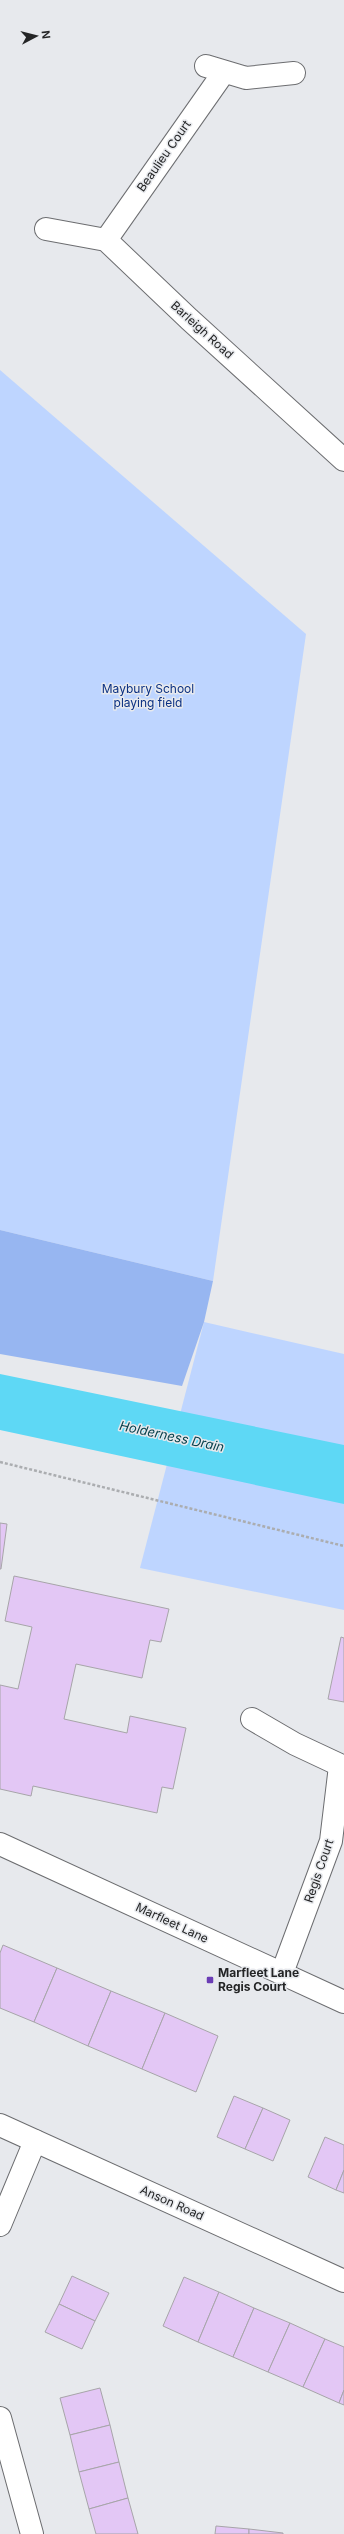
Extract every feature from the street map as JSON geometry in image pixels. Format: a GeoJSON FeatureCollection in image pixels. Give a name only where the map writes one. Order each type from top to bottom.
{"type":"FeatureCollection","features":[{"type":"Feature","properties":{"kind":"street","name":"Beaulieu Court"},"geometry":{"type":"LineString","coordinates":[[106,240],[215,69],[246,78],[294,74]]}},
{"type":"Feature","properties":{"kind":"street"},"geometry":{"type":"LineString","coordinates":[[46,229],[106,240]]}},
{"type":"Feature","properties":{"kind":"street","name":"Barleigh Road"},"geometry":{"type":"LineString","coordinates":[[106,240],[189,319],[344,460]]}},
{"type":"Feature","properties":{"kind":"street","name":"Regis Court"},"geometry":{"type":"LineString","coordinates":[[252,1719],[342,1767],[331,1841],[282,1973]]}},
{"type":"Feature","properties":{"kind":"street","name":"Marfleet Lane"},"geometry":{"type":"LineString","coordinates":[[0,1844],[344,2002]]}},
{"type":"Feature","properties":{"kind":"street","name":"Anson Road"},"geometry":{"type":"LineString","coordinates":[[0,2125],[344,2281]]}},
{"type":"Feature","properties":{"kind":"street"},"geometry":{"type":"LineString","coordinates":[[0,2225],[35,2142]]}},
{"type":"Feature","properties":{"kind":"street"},"geometry":{"type":"LineString","coordinates":[[0,2418],[32,2534]]}},
{"type":"Feature","properties":{"kind":"path"},"geometry":{"type":"LineString","coordinates":[[0,1462],[344,1546]]}},
{"type":"Feature","properties":{"kind":"green space","name":"Maybury School playing field"},"geometry":{"type":"Polygon","coordinates":[[[0,370],[306,634],[213,1281],[0,1230],[0,370]]]}},
{"type":"Feature","properties":{"kind":"green space"},"geometry":{"type":"Polygon","coordinates":[[[204,1322],[344,1354],[344,1610],[140,1568],[204,1322]]]}},
{"type":"Feature","properties":{"kind":"shaded area"},"geometry":{"type":"Polygon","coordinates":[[[0,1230],[213,1281],[204,1322],[182,1386],[0,1354],[0,1230]]]}},
{"type":"Feature","properties":{"kind":"water","name":"Holderness Drain"},"geometry":{"type":"Polygon","coordinates":[[[0,1374],[344,1445],[344,1504],[0,1430],[0,1374]]]}},
{"type":"Feature","properties":{"kind":"building"},"geometry":{"type":"Polygon","coordinates":[[[0,1523],[7,1524],[1,1569],[0,1569],[0,1523]]]}},
{"type":"Feature","properties":{"kind":"building"},"geometry":{"type":"Polygon","coordinates":[[[14,1576],[169,1609],[161,1642],[150,1640],[142,1678],[76,1664],[64,1719],[127,1733],[130,1716],[186,1728],[173,1789],[162,1787],[157,1813],[33,1786],[31,1796],[0,1789],[0,1685],[18,1689],[32,1627],[5,1621],[14,1576]]]}},
{"type":"Feature","properties":{"kind":"building"},"geometry":{"type":"Polygon","coordinates":[[[341,1637],[344,1638],[344,1702],[328,1699],[341,1637]]]}},
{"type":"Feature","properties":{"kind":"building"},"geometry":{"type":"Polygon","coordinates":[[[3,1945],[57,1968],[34,2022],[0,2008],[0,1953],[3,1945]]]}},
{"type":"Feature","properties":{"kind":"building"},"geometry":{"type":"Polygon","coordinates":[[[57,1968],[111,1991],[88,2046],[34,2022],[57,1968]]]}},
{"type":"Feature","properties":{"kind":"building"},"geometry":{"type":"Polygon","coordinates":[[[111,1991],[165,2013],[142,2069],[88,2046],[111,1991]]]}},
{"type":"Feature","properties":{"kind":"building"},"geometry":{"type":"Polygon","coordinates":[[[165,2013],[218,2036],[196,2092],[142,2069],[165,2013]]]}},
{"type":"Feature","properties":{"kind":"building"},"geometry":{"type":"Polygon","coordinates":[[[234,2096],[263,2108],[245,2149],[217,2137],[234,2096]]]}},
{"type":"Feature","properties":{"kind":"building"},"geometry":{"type":"Polygon","coordinates":[[[263,2108],[290,2120],[273,2161],[245,2149],[263,2108]]]}},
{"type":"Feature","properties":{"kind":"building"},"geometry":{"type":"Polygon","coordinates":[[[325,2137],[344,2145],[344,2170],[336,2190],[308,2177],[325,2137]]]}},
{"type":"Feature","properties":{"kind":"building"},"geometry":{"type":"Polygon","coordinates":[[[344,2170],[344,2193],[336,2190],[344,2170]]]}},
{"type":"Feature","properties":{"kind":"building"},"geometry":{"type":"Polygon","coordinates":[[[72,2276],[109,2293],[95,2321],[59,2304],[72,2276]]]}},
{"type":"Feature","properties":{"kind":"building"},"geometry":{"type":"Polygon","coordinates":[[[184,2277],[219,2292],[198,2342],[163,2326],[184,2277]]]}},
{"type":"Feature","properties":{"kind":"building"},"geometry":{"type":"Polygon","coordinates":[[[219,2292],[254,2308],[233,2357],[198,2342],[219,2292]]]}},
{"type":"Feature","properties":{"kind":"building"},"geometry":{"type":"Polygon","coordinates":[[[59,2304],[95,2321],[82,2349],[45,2332],[59,2304]]]}},
{"type":"Feature","properties":{"kind":"building"},"geometry":{"type":"Polygon","coordinates":[[[254,2308],[290,2323],[268,2372],[233,2357],[254,2308]]]}},
{"type":"Feature","properties":{"kind":"building"},"geometry":{"type":"Polygon","coordinates":[[[290,2323],[325,2339],[303,2387],[268,2372],[290,2323]]]}},
{"type":"Feature","properties":{"kind":"building"},"geometry":{"type":"Polygon","coordinates":[[[325,2339],[344,2347],[344,2390],[339,2403],[303,2387],[325,2339]]]}},
{"type":"Feature","properties":{"kind":"building"},"geometry":{"type":"Polygon","coordinates":[[[100,2388],[110,2425],[70,2435],[60,2398],[100,2388]]]}},
{"type":"Feature","properties":{"kind":"building"},"geometry":{"type":"Polygon","coordinates":[[[344,2390],[344,2405],[339,2403],[344,2390]]]}},
{"type":"Feature","properties":{"kind":"building"},"geometry":{"type":"Polygon","coordinates":[[[110,2425],[119,2462],[79,2472],[70,2435],[110,2425]]]}},
{"type":"Feature","properties":{"kind":"building"},"geometry":{"type":"Polygon","coordinates":[[[119,2462],[128,2498],[89,2509],[79,2472],[119,2462]]]}},
{"type":"Feature","properties":{"kind":"building"},"geometry":{"type":"Polygon","coordinates":[[[128,2498],[138,2534],[96,2534],[89,2509],[128,2498]]]}},
{"type":"Feature","properties":{"kind":"building"},"geometry":{"type":"Polygon","coordinates":[[[216,2526],[249,2529],[249,2534],[215,2534],[216,2526]]]}},
{"type":"Feature","properties":{"kind":"building"},"geometry":{"type":"Polygon","coordinates":[[[249,2529],[283,2533],[283,2534],[249,2534],[249,2529]]]}},
{"type":"Feature","properties":{"kind":"place","name":"Marfleet Lane Regis Court"},"geometry":{"type":"Point","coordinates":[210,1980]}}]}
